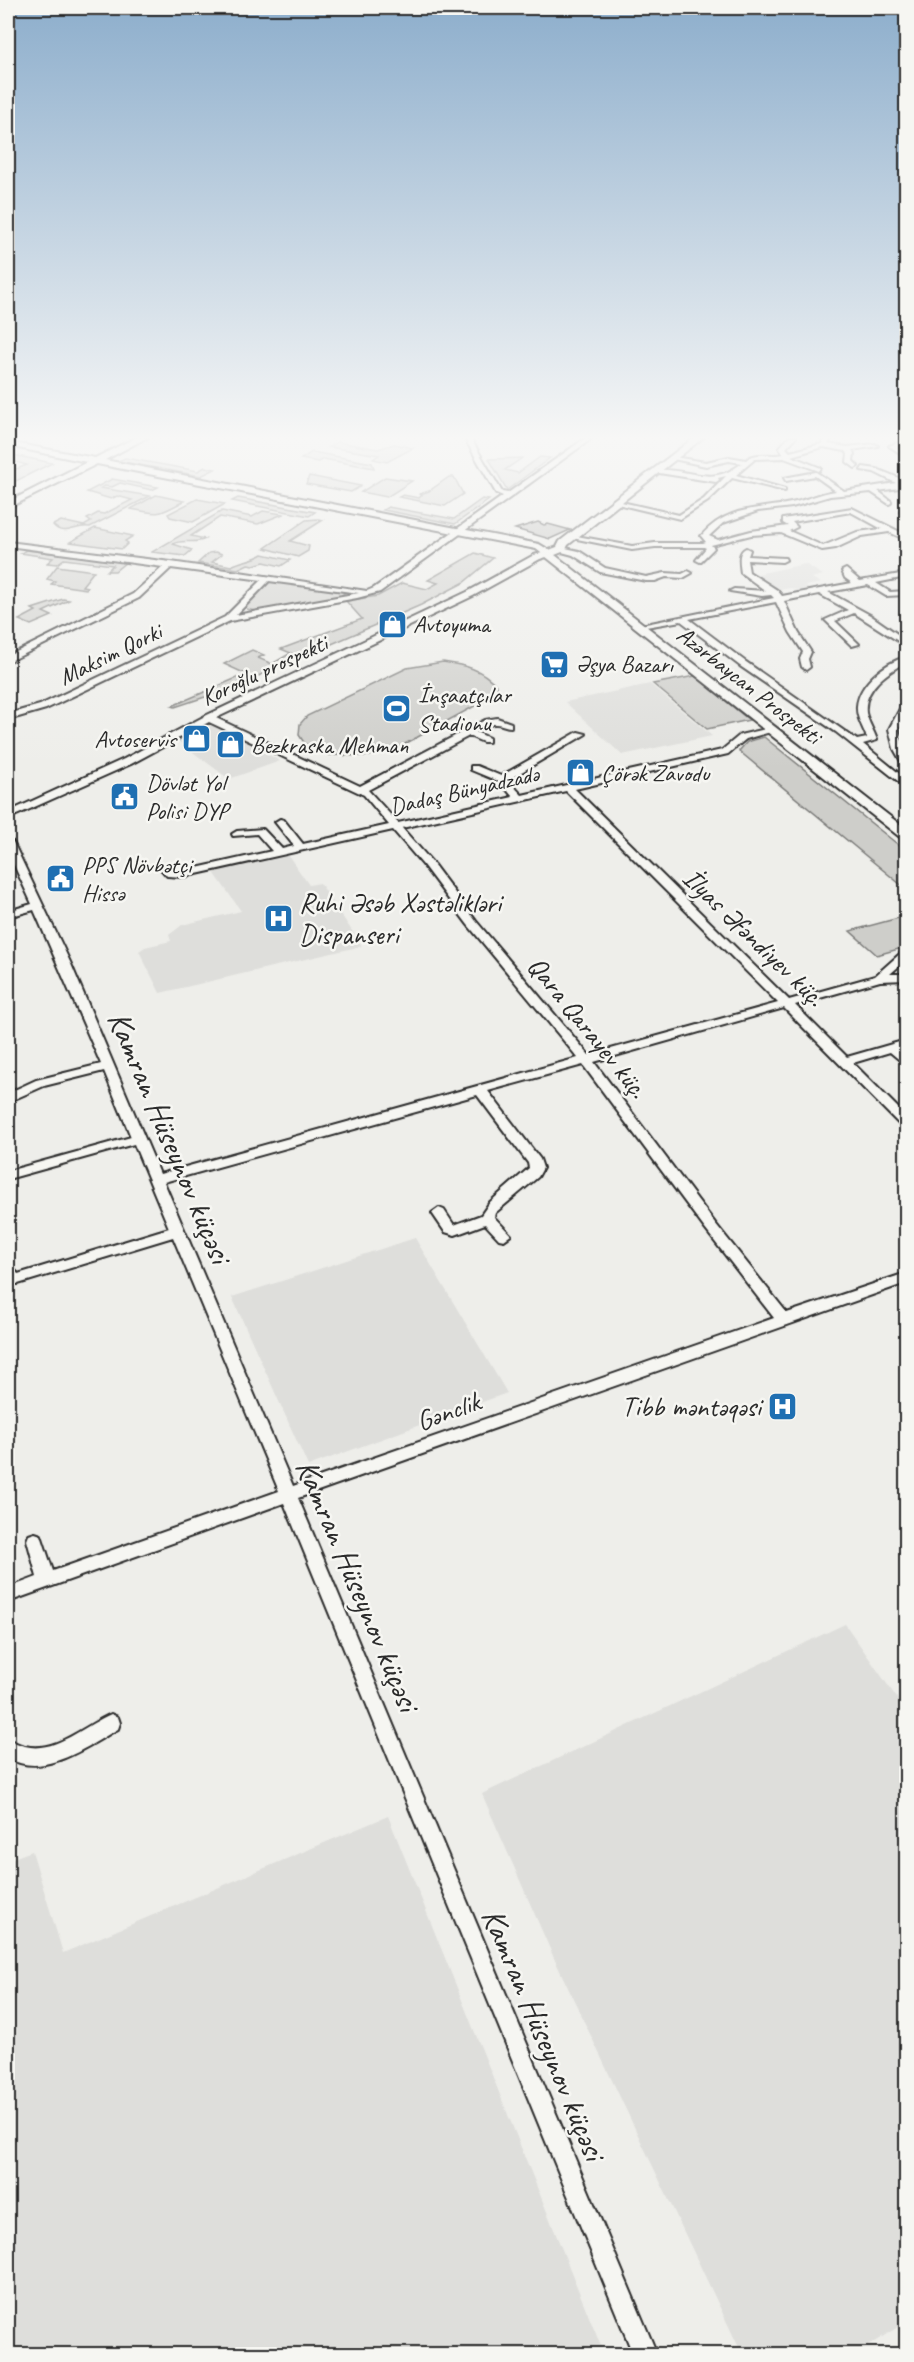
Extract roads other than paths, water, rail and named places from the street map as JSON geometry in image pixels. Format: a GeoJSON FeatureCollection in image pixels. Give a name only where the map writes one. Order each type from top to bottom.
{"type":"FeatureCollection","features":[{"type":"Feature","properties":{"kind":"street"},"geometry":{"type":"LineString","coordinates":[[34,547],[341,588],[377,590]]}},
{"type":"Feature","properties":{"kind":"street"},"geometry":{"type":"LineString","coordinates":[[228,619],[341,599],[377,590],[437,547]]}},
{"type":"Feature","properties":{"kind":"street","name":"Azərbaycan Prospekti"},"geometry":{"type":"LineString","coordinates":[[550,547],[554,548],[639,626],[906,835]]}},
{"type":"Feature","properties":{"kind":"street"},"geometry":{"type":"LineString","coordinates":[[554,548],[627,552],[657,547]]}},
{"type":"Feature","properties":{"kind":"street"},"geometry":{"type":"LineString","coordinates":[[700,560],[710,547]]}},
{"type":"Feature","properties":{"kind":"street"},"geometry":{"type":"LineString","coordinates":[[817,547],[825,551],[831,547]]}},
{"type":"Feature","properties":{"kind":"street"},"geometry":{"type":"LineString","coordinates":[[554,548],[576,553],[603,570],[646,579],[656,579],[665,575],[682,576],[688,573]]}},
{"type":"Feature","properties":{"kind":"street","name":"Koroğlu prospekti"},"geometry":{"type":"LineString","coordinates":[[8,815],[67,789],[208,718],[470,594],[554,548]]}},
{"type":"Feature","properties":{"kind":"street"},"geometry":{"type":"LineString","coordinates":[[782,560],[745,554],[745,573],[774,592],[781,600],[794,632],[807,652],[804,659],[806,667]]}},
{"type":"Feature","properties":{"kind":"street"},"geometry":{"type":"LineString","coordinates":[[8,659],[136,596],[171,564]]}},
{"type":"Feature","properties":{"kind":"street"},"geometry":{"type":"LineString","coordinates":[[846,571],[848,576],[859,584]]}},
{"type":"Feature","properties":{"kind":"street"},"geometry":{"type":"LineString","coordinates":[[639,626],[906,575]]}},
{"type":"Feature","properties":{"kind":"street"},"geometry":{"type":"LineString","coordinates":[[228,619],[268,578]]}},
{"type":"Feature","properties":{"kind":"street"},"geometry":{"type":"LineString","coordinates":[[869,582],[889,594],[906,593]]}},
{"type":"Feature","properties":{"kind":"street"},"geometry":{"type":"LineString","coordinates":[[341,588],[351,593],[341,599]]}},
{"type":"Feature","properties":{"kind":"street"},"geometry":{"type":"LineString","coordinates":[[734,591],[762,594],[774,592]]}},
{"type":"Feature","properties":{"kind":"street"},"geometry":{"type":"LineString","coordinates":[[820,592],[906,643]]}},
{"type":"Feature","properties":{"kind":"street"},"geometry":{"type":"LineString","coordinates":[[242,606],[246,611],[260,612]]}},
{"type":"Feature","properties":{"kind":"street"},"geometry":{"type":"LineString","coordinates":[[854,611],[830,620],[855,645]]}},
{"type":"Feature","properties":{"kind":"street"},"geometry":{"type":"LineString","coordinates":[[683,618],[743,664],[823,718],[904,778]]}},
{"type":"Feature","properties":{"kind":"street","name":"Maksim Qorki"},"geometry":{"type":"LineString","coordinates":[[8,717],[43,707],[228,619]]}},
{"type":"Feature","properties":{"kind":"street"},"geometry":{"type":"LineString","coordinates":[[893,634],[906,632]]}},
{"type":"Feature","properties":{"kind":"street"},"geometry":{"type":"LineString","coordinates":[[854,743],[872,740],[861,711],[861,704],[867,689],[887,671],[906,659]]}},
{"type":"Feature","properties":{"kind":"street"},"geometry":{"type":"LineString","coordinates":[[906,706],[894,729],[899,750],[906,763]]}},
{"type":"Feature","properties":{"kind":"street","name":"Qara Qarayev küç."},"geometry":{"type":"LineString","coordinates":[[208,718],[362,789],[396,827],[586,1060],[710,1227],[784,1320]]}},
{"type":"Feature","properties":{"kind":"street"},"geometry":{"type":"LineString","coordinates":[[362,789],[493,720],[508,725]]}},
{"type":"Feature","properties":{"kind":"street","name":"Dadaş Bünyadzadə"},"geometry":{"type":"LineString","coordinates":[[164,867],[175,875],[396,827],[725,752],[743,737],[771,729]]}},
{"type":"Feature","properties":{"kind":"street"},"geometry":{"type":"LineString","coordinates":[[468,732],[486,740]]}},
{"type":"Feature","properties":{"kind":"street"},"geometry":{"type":"LineString","coordinates":[[503,780],[582,734]]}},
{"type":"Feature","properties":{"kind":"street"},"geometry":{"type":"LineString","coordinates":[[474,768],[503,780],[519,798]]}},
{"type":"Feature","properties":{"kind":"street","name":"İlyas Əfəndiyev küç."},"geometry":{"type":"LineString","coordinates":[[568,787],[906,1123]]}},
{"type":"Feature","properties":{"kind":"street"},"geometry":{"type":"LineString","coordinates":[[280,822],[301,848]]}},
{"type":"Feature","properties":{"kind":"street"},"geometry":{"type":"LineString","coordinates":[[237,834],[259,831],[280,853]]}},
{"type":"Feature","properties":{"kind":"street","name":"Kamran Hüseynov küçəsi"},"geometry":{"type":"LineString","coordinates":[[8,842],[38,906],[156,1180],[645,2355]]}},
{"type":"Feature","properties":{"kind":"street"},"geometry":{"type":"LineString","coordinates":[[8,914],[38,906]]}},
{"type":"Feature","properties":{"kind":"street"},"geometry":{"type":"LineString","coordinates":[[879,978],[906,954]]}},
{"type":"Feature","properties":{"kind":"street"},"geometry":{"type":"LineString","coordinates":[[906,954],[906,965]]}},
{"type":"Feature","properties":{"kind":"street"},"geometry":{"type":"LineString","coordinates":[[156,1180],[879,978],[906,977]]}},
{"type":"Feature","properties":{"kind":"street"},"geometry":{"type":"LineString","coordinates":[[846,1061],[906,1044]]}},
{"type":"Feature","properties":{"kind":"street"},"geometry":{"type":"LineString","coordinates":[[892,1048],[906,1059]]}},
{"type":"Feature","properties":{"kind":"street"},"geometry":{"type":"LineString","coordinates":[[8,1098],[21,1094],[40,1083],[107,1066]]}},
{"type":"Feature","properties":{"kind":"street"},"geometry":{"type":"LineString","coordinates":[[480,1090],[535,1162],[536,1168],[533,1174],[489,1211],[487,1218]]}},
{"type":"Feature","properties":{"kind":"street"},"geometry":{"type":"LineString","coordinates":[[8,1175],[138,1139]]}},
{"type":"Feature","properties":{"kind":"street"},"geometry":{"type":"LineString","coordinates":[[439,1213],[450,1229],[455,1230],[487,1218]]}},
{"type":"Feature","properties":{"kind":"street"},"geometry":{"type":"LineString","coordinates":[[487,1218],[504,1234]]}},
{"type":"Feature","properties":{"kind":"street"},"geometry":{"type":"LineString","coordinates":[[8,1272],[12,1278],[18,1279],[177,1231]]}},
{"type":"Feature","properties":{"kind":"street","name":"Gənclik"},"geometry":{"type":"LineString","coordinates":[[8,1595],[287,1494],[906,1278]]}},
{"type":"Feature","properties":{"kind":"street"},"geometry":{"type":"LineString","coordinates":[[35,1540],[46,1581]]}},
{"type":"Feature","properties":{"kind":"street"},"geometry":{"type":"LineString","coordinates":[[8,1748],[16,1756],[30,1758],[44,1756],[111,1723]]}},
{"type":"Feature","properties":{"kind":"place","name":"Avtoyuma"},"geometry":{"type":"Point","coordinates":[392,624]}},
{"type":"Feature","properties":{"kind":"place","name":"Əşya Bazarı"},"geometry":{"type":"Point","coordinates":[555,664]}},
{"type":"Feature","properties":{"kind":"place","name":"İnşaatçılar Stadionu"},"geometry":{"type":"Point","coordinates":[397,709]}},
{"type":"Feature","properties":{"kind":"place","name":"Avtoservis"},"geometry":{"type":"Point","coordinates":[197,739]}},
{"type":"Feature","properties":{"kind":"place","name":"Bezkraska Mehman"},"geometry":{"type":"Point","coordinates":[230,745]}},
{"type":"Feature","properties":{"kind":"place","name":"Çörək Zavodu"},"geometry":{"type":"Point","coordinates":[580,773]}},
{"type":"Feature","properties":{"kind":"place","name":"Dövlət Yol Polisi DYP"},"geometry":{"type":"Point","coordinates":[125,797]}},
{"type":"Feature","properties":{"kind":"place","name":"PPS Növbətçi Hissə"},"geometry":{"type":"Point","coordinates":[61,879]}},
{"type":"Feature","properties":{"kind":"place","name":"Ruhi Əsəb Xəstəlikləri Dispanseri"},"geometry":{"type":"Point","coordinates":[278,918]}},
{"type":"Feature","properties":{"kind":"place","name":"Tibb məntəqəsi"},"geometry":{"type":"Point","coordinates":[782,1406]}}]}
